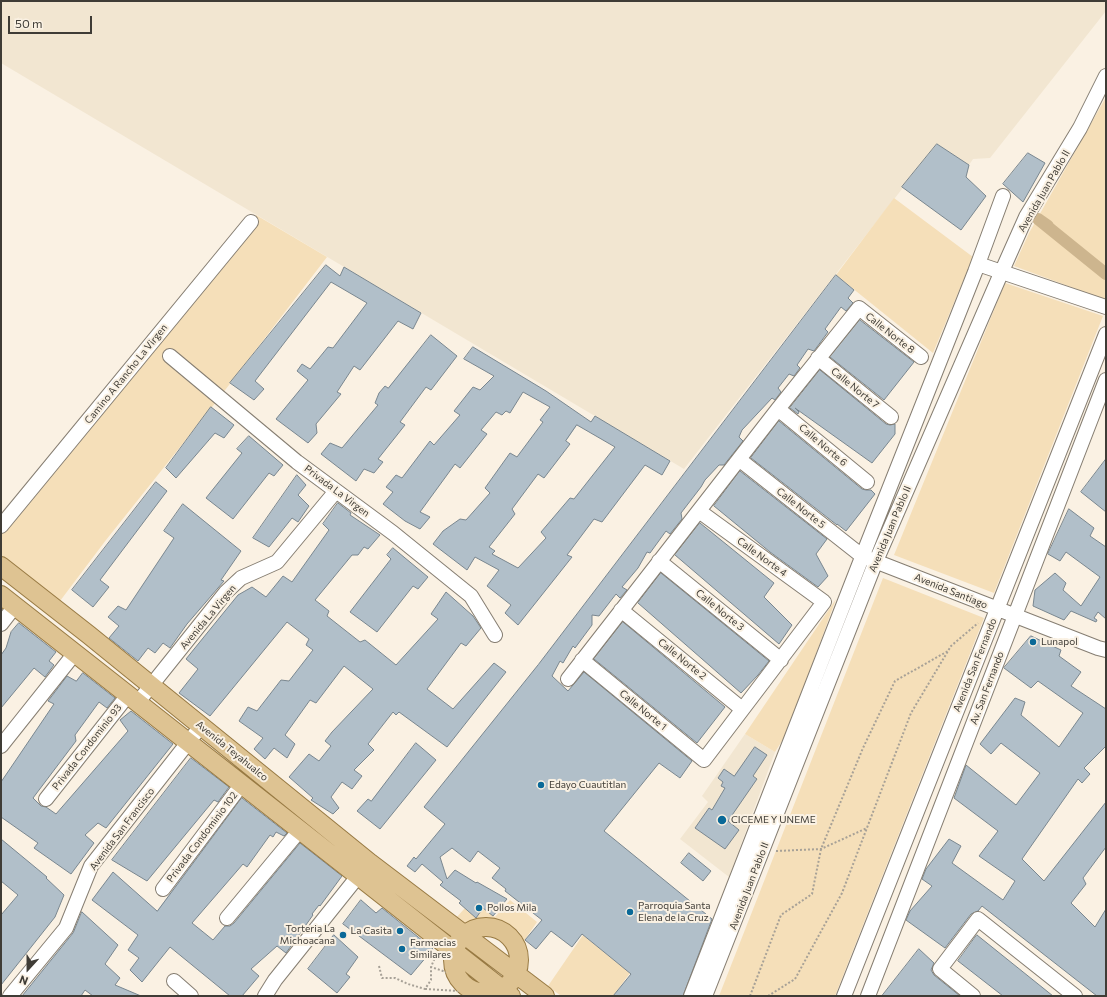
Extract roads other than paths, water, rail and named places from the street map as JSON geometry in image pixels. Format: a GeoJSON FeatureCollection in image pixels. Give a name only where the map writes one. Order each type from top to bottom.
{"type":"FeatureCollection","features":[{"type":"Feature","properties":{"kind":"main road","name":"Avenida Teyahualco"},"geometry":{"type":"LineString","coordinates":[[1,566],[152,685],[370,863],[545,996]]}},
{"type":"Feature","properties":{"kind":"main road","name":"Avenida Teyahualco"},"geometry":{"type":"LineString","coordinates":[[1,594],[454,951],[499,993],[513,980],[517,974]]}},
{"type":"Feature","properties":{"kind":"main road"},"geometry":{"type":"LineString","coordinates":[[454,951],[456,945],[464,934],[476,928],[488,926],[501,930],[512,937],[518,949],[520,962],[517,974]]}},
{"type":"Feature","properties":{"kind":"street","name":"Avenida Juan Pablo II"},"geometry":{"type":"LineString","coordinates":[[705,996],[876,561],[1002,271],[1026,217],[1080,128],[1106,76]]}},
{"type":"Feature","properties":{"kind":"street"},"geometry":{"type":"LineString","coordinates":[[691,996],[862,556],[978,264],[1003,196]]}},
{"type":"Feature","properties":{"kind":"street","name":"Camino A Rancho La Virgen"},"geometry":{"type":"LineString","coordinates":[[1,526],[251,222]]}},
{"type":"Feature","properties":{"kind":"street"},"geometry":{"type":"LineString","coordinates":[[978,264],[1106,307]]}},
{"type":"Feature","properties":{"kind":"street","name":"Calle Norte 8"},"geometry":{"type":"LineString","coordinates":[[818,358],[859,308],[921,357]]}},
{"type":"Feature","properties":{"kind":"street","name":"Avenida San Fernando"},"geometry":{"type":"LineString","coordinates":[[844,996],[1106,334]]}},
{"type":"Feature","properties":{"kind":"street","name":"Privada La Virgen"},"geometry":{"type":"LineString","coordinates":[[170,356],[297,462],[392,533],[472,596],[495,635]]}},
{"type":"Feature","properties":{"kind":"street"},"geometry":{"type":"LineString","coordinates":[[568,679],[818,358]]}},
{"type":"Feature","properties":{"kind":"street","name":"Calle Norte 7"},"geometry":{"type":"LineString","coordinates":[[818,358],[891,417]]}},
{"type":"Feature","properties":{"kind":"street","name":"Av. San Fernando"},"geometry":{"type":"LineString","coordinates":[[868,996],[1106,380]]}},
{"type":"Feature","properties":{"kind":"street","name":"Calle Norte 6"},"geometry":{"type":"LineString","coordinates":[[778,409],[867,482]]}},
{"type":"Feature","properties":{"kind":"street","name":"Calle Norte 5"},"geometry":{"type":"LineString","coordinates":[[740,460],[862,556]]}},
{"type":"Feature","properties":{"kind":"street","name":"Avenida La Virgen"},"geometry":{"type":"LineString","coordinates":[[133,699],[152,685],[226,592],[241,578],[276,562],[336,491]]}},
{"type":"Feature","properties":{"kind":"street","name":"Calle Norte 4"},"geometry":{"type":"LineString","coordinates":[[699,511],[824,602],[781,660]]}},
{"type":"Feature","properties":{"kind":"street","name":"Avenida Santiago"},"geometry":{"type":"LineString","coordinates":[[862,556],[1014,616],[1106,650]]}},
{"type":"Feature","properties":{"kind":"street","name":"Calle Norte 3"},"geometry":{"type":"LineString","coordinates":[[659,561],[781,660]]}},
{"type":"Feature","properties":{"kind":"street"},"geometry":{"type":"LineString","coordinates":[[1,624],[15,606]]}},
{"type":"Feature","properties":{"kind":"street","name":"Calle Norte 2"},"geometry":{"type":"LineString","coordinates":[[622,610],[742,709]]}},
{"type":"Feature","properties":{"kind":"street"},"geometry":{"type":"LineString","coordinates":[[1,746],[75,653]]}},
{"type":"Feature","properties":{"kind":"street","name":"Calle Norte 1"},"geometry":{"type":"LineString","coordinates":[[582,660],[704,760],[742,709]]}},
{"type":"Feature","properties":{"kind":"street"},"geometry":{"type":"LineString","coordinates":[[742,709],[781,660]]}},
{"type":"Feature","properties":{"kind":"street","name":"Privada Condominio 93"},"geometry":{"type":"LineString","coordinates":[[46,799],[133,699]]}},
{"type":"Feature","properties":{"kind":"street","name":"Avenida San Francisco"},"geometry":{"type":"LineString","coordinates":[[10,996],[66,928],[91,866],[202,726]]}},
{"type":"Feature","properties":{"kind":"street","name":"Privada Condominio 102"},"geometry":{"type":"LineString","coordinates":[[163,889],[242,784]]}},
{"type":"Feature","properties":{"kind":"street"},"geometry":{"type":"LineString","coordinates":[[227,918],[300,830]]}},
{"type":"Feature","properties":{"kind":"street"},"geometry":{"type":"LineString","coordinates":[[265,996],[275,980],[359,875]]}},
{"type":"Feature","properties":{"kind":"street"},"geometry":{"type":"LineString","coordinates":[[973,996],[940,969],[978,919],[1075,996]]}},
{"type":"Feature","properties":{"kind":"street"},"geometry":{"type":"LineString","coordinates":[[174,981],[191,996]]}},
{"type":"Feature","properties":{"kind":"waterway"},"geometry":{"type":"LineString","coordinates":[[1048,226],[1038,219],[1106,274]]}},
{"type":"Feature","properties":{"kind":"place","name":"Lunapol"},"geometry":{"type":"Point","coordinates":[1033,642]}},
{"type":"Feature","properties":{"kind":"place","name":"Edayo Cuautitlan"},"geometry":{"type":"Point","coordinates":[541,785]}},
{"type":"Feature","properties":{"kind":"place","name":"CICEME Y UNEME"},"geometry":{"type":"Point","coordinates":[722,820]}},
{"type":"Feature","properties":{"kind":"place","name":"Pollos Mila"},"geometry":{"type":"Point","coordinates":[479,908]}},
{"type":"Feature","properties":{"kind":"place","name":"Parroquia Santa Elena de la Cruz"},"geometry":{"type":"Point","coordinates":[630,912]}},
{"type":"Feature","properties":{"kind":"place","name":"La Casita"},"geometry":{"type":"Point","coordinates":[400,931]}},
{"type":"Feature","properties":{"kind":"place","name":"Torteria La Michoacana"},"geometry":{"type":"Point","coordinates":[343,935]}},
{"type":"Feature","properties":{"kind":"place","name":"Farmacias Similares"},"geometry":{"type":"Point","coordinates":[402,949]}}]}
